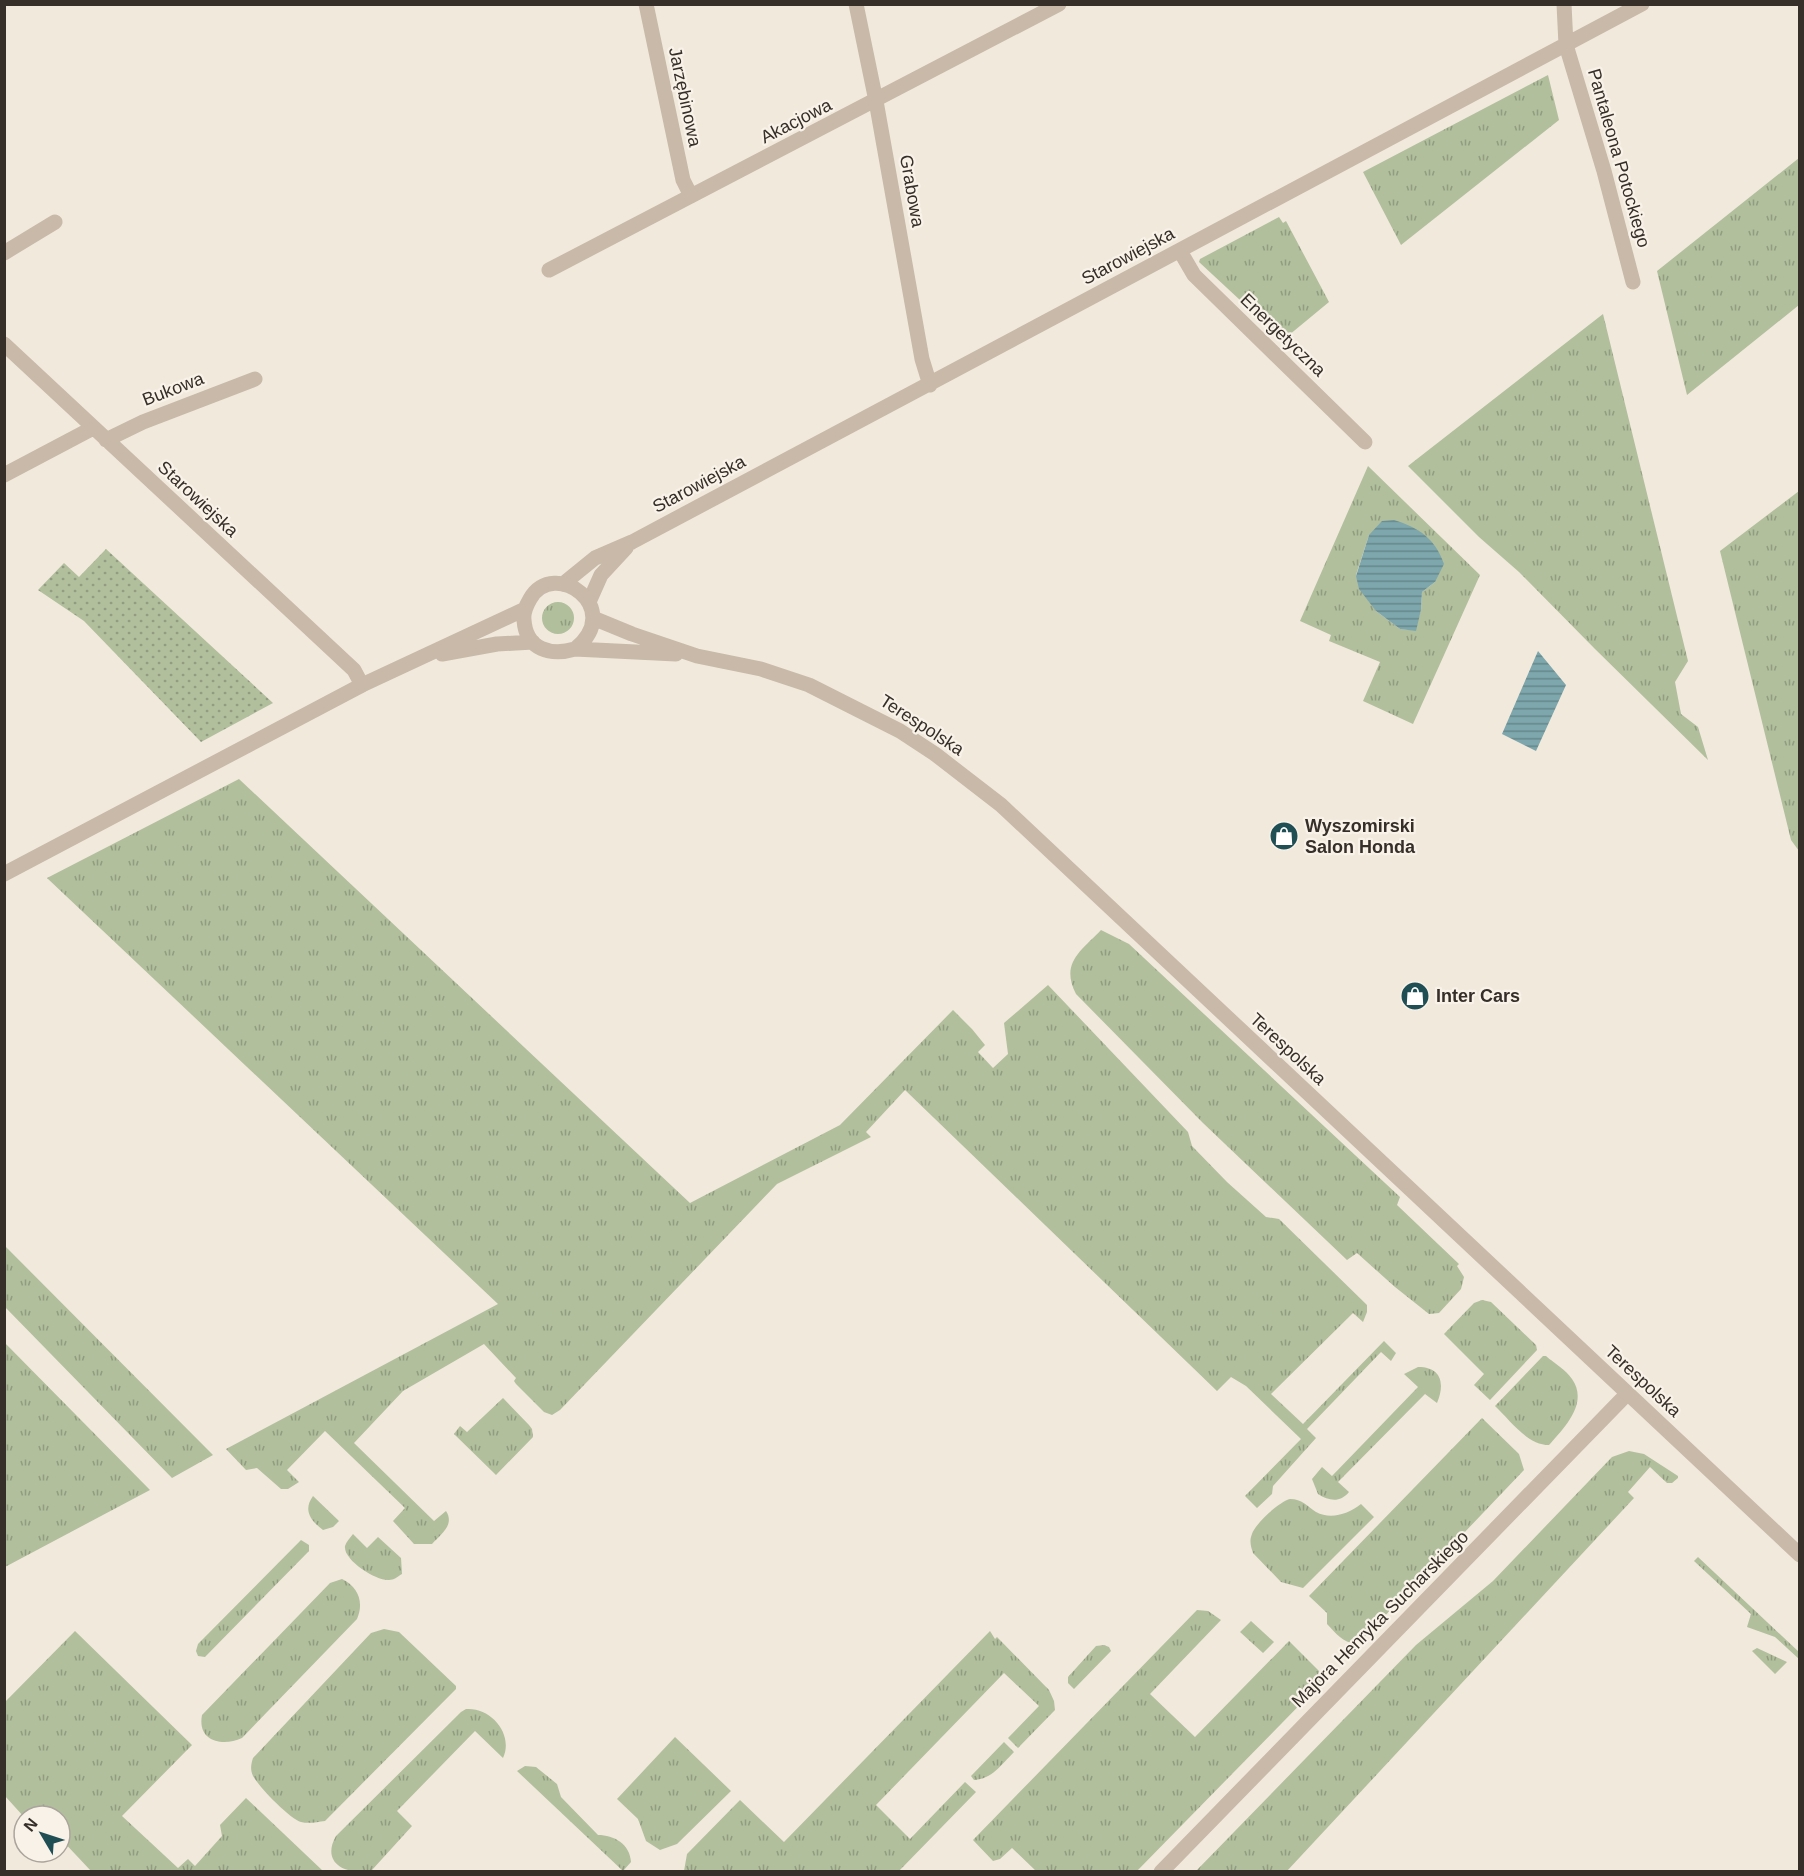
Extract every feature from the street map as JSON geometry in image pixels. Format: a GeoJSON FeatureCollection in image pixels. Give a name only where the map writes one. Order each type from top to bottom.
{"type":"FeatureCollection","features":[{"type":"Feature","properties":{"kind":"street","name":"Jarzębinowa"},"geometry":{"type":"LineString","coordinates":[[646,4],[683,180],[691,196]]}},
{"type":"Feature","properties":{"kind":"street","name":"Grabowa"},"geometry":{"type":"LineString","coordinates":[[856,4],[876,101],[922,359],[930,385]]}},
{"type":"Feature","properties":{"kind":"street","name":"Akacjowa"},"geometry":{"type":"LineString","coordinates":[[549,270],[1059,4]]}},
{"type":"Feature","properties":{"kind":"street","name":"Pantaleona Potockiego"},"geometry":{"type":"LineString","coordinates":[[1564,4],[1566,45],[1634,282]]}},
{"type":"Feature","properties":{"kind":"street","name":"Starowiejska"},"geometry":{"type":"LineString","coordinates":[[563,584],[595,558],[632,542],[930,385],[1642,4]]}},
{"type":"Feature","properties":{"kind":"street"},"geometry":{"type":"LineString","coordinates":[[4,253],[55,222]]}},
{"type":"Feature","properties":{"kind":"street","name":"Energetyczna"},"geometry":{"type":"LineString","coordinates":[[1180,251],[1194,275],[1365,442]]}},
{"type":"Feature","properties":{"kind":"street","name":"Starowiejska"},"geometry":{"type":"LineString","coordinates":[[4,344],[354,670],[362,685]]}},
{"type":"Feature","properties":{"kind":"street","name":"Bukowa"},"geometry":{"type":"LineString","coordinates":[[106,440],[143,422],[255,379]]}},
{"type":"Feature","properties":{"kind":"street"},"geometry":{"type":"LineString","coordinates":[[4,475],[93,428]]}},
{"type":"Feature","properties":{"kind":"street","name":"Starowiejska"},"geometry":{"type":"LineString","coordinates":[[589,602],[601,575],[632,542]]}},
{"type":"Feature","properties":{"kind":"street"},"geometry":{"type":"LineString","coordinates":[[554,584],[563,584],[579,590],[589,602],[593,618],[590,633],[575,649],[561,653],[552,652],[533,642],[527,634],[524,624],[525,609],[532,595],[539,590],[554,584]]}},
{"type":"Feature","properties":{"kind":"street"},"geometry":{"type":"LineString","coordinates":[[4,874],[362,685],[525,609]]}},
{"type":"Feature","properties":{"kind":"street","name":"Terespolska"},"geometry":{"type":"LineString","coordinates":[[593,618],[697,656],[761,669],[809,685],[900,731],[935,753],[1001,804],[1800,1555]]}},
{"type":"Feature","properties":{"kind":"street"},"geometry":{"type":"LineString","coordinates":[[421,658],[497,644],[533,642]]}},
{"type":"Feature","properties":{"kind":"street","name":"Terespolska"},"geometry":{"type":"LineString","coordinates":[[575,649],[697,656]]}},
{"type":"Feature","properties":{"kind":"street","name":"Majora Henryka Sucharskiego"},"geometry":{"type":"LineString","coordinates":[[1161,1872],[1627,1394]]}},
{"type":"Feature","properties":{"kind":"green space"},"geometry":{"type":"Polygon","coordinates":[[[1548,75],[1559,120],[1401,245],[1363,172],[1548,75]]]}},
{"type":"Feature","properties":{"kind":"green space"},"geometry":{"type":"Polygon","coordinates":[[[1799,158],[1799,305],[1687,395],[1657,271],[1799,158]]]}},
{"type":"Feature","properties":{"kind":"green space"},"geometry":{"type":"Polygon","coordinates":[[[1279,217],[1283,223],[1286,221],[1329,302],[1283,340],[1199,262],[1200,259],[1279,217]]]}},
{"type":"Feature","properties":{"kind":"green space"},"geometry":{"type":"Polygon","coordinates":[[[1603,314],[1688,661],[1675,682],[1681,714],[1698,727],[1708,760],[1519,572],[1479,537],[1408,466],[1603,314]]]}},
{"type":"Feature","properties":{"kind":"green space"},"geometry":{"type":"Polygon","coordinates":[[[1368,466],[1480,575],[1413,724],[1363,701],[1380,662],[1329,641],[1331,635],[1300,621],[1368,466]],[[1369,535],[1356,575],[1376,611],[1400,629],[1415,630],[1421,610],[1422,592],[1435,582],[1369,535]]]}},
{"type":"Feature","properties":{"kind":"green space"},"geometry":{"type":"Polygon","coordinates":[[[1799,491],[1799,851],[1791,840],[1720,551],[1799,491]]]}},
{"type":"Feature","properties":{"kind":"green space"},"geometry":{"type":"Polygon","coordinates":[[[106,549],[273,703],[201,742],[84,621],[38,590],[64,563],[79,577],[106,549]]]}},
{"type":"Feature","properties":{"kind":"green space"},"geometry":{"type":"Polygon","coordinates":[[[558,602],[570,606],[574,618],[570,630],[558,634],[546,630],[542,618],[546,606],[558,602]]]}},
{"type":"Feature","properties":{"kind":"green space"},"geometry":{"type":"Polygon","coordinates":[[[239,779],[690,1203],[840,1125],[953,1010],[985,1045],[978,1052],[993,1068],[1008,1054],[1004,1023],[1048,985],[1188,1132],[1192,1146],[1227,1182],[1266,1217],[1279,1219],[1367,1305],[1363,1322],[1353,1313],[1271,1394],[1303,1424],[1384,1341],[1396,1353],[1391,1361],[1381,1352],[1307,1429],[1316,1438],[1273,1486],[1272,1494],[1257,1508],[1245,1496],[1301,1439],[1246,1386],[1231,1377],[1217,1391],[905,1090],[866,1132],[871,1137],[777,1184],[560,1410],[552,1415],[544,1412],[516,1384],[514,1381],[516,1378],[484,1344],[403,1391],[354,1443],[434,1521],[446,1511],[448,1525],[432,1544],[414,1544],[393,1521],[405,1508],[325,1431],[287,1470],[299,1482],[288,1489],[281,1489],[257,1468],[246,1470],[226,1449],[498,1304],[47,878],[239,779]]]}},
{"type":"Feature","properties":{"kind":"green space"},"geometry":{"type":"Polygon","coordinates":[[[1101,930],[1129,944],[1400,1197],[1397,1205],[1459,1264],[1457,1266],[1464,1277],[1461,1289],[1439,1313],[1429,1314],[1357,1253],[1347,1260],[1203,1123],[1076,994],[1070,974],[1075,958],[1101,930]]]}},
{"type":"Feature","properties":{"kind":"green space"},"geometry":{"type":"Polygon","coordinates":[[[4,1246],[213,1455],[172,1478],[5,1307],[4,1246]]]}},
{"type":"Feature","properties":{"kind":"green space"},"geometry":{"type":"Polygon","coordinates":[[[1482,1300],[1491,1302],[1536,1345],[1537,1350],[1490,1400],[1474,1385],[1484,1374],[1444,1334],[1474,1303],[1482,1300]]]}},
{"type":"Feature","properties":{"kind":"green space"},"geometry":{"type":"Polygon","coordinates":[[[4,1342],[150,1490],[5,1567],[4,1567],[4,1342]]]}},
{"type":"Feature","properties":{"kind":"green space"},"geometry":{"type":"Polygon","coordinates":[[[1543,1356],[1546,1356],[1572,1379],[1577,1388],[1578,1397],[1572,1415],[1549,1445],[1533,1441],[1526,1436],[1495,1406],[1543,1356]]]}},
{"type":"Feature","properties":{"kind":"green space"},"geometry":{"type":"Polygon","coordinates":[[[1418,1367],[1432,1370],[1440,1378],[1441,1389],[1437,1403],[1425,1394],[1338,1482],[1349,1492],[1346,1496],[1334,1500],[1318,1494],[1312,1479],[1322,1467],[1332,1476],[1418,1387],[1404,1374],[1418,1367]]]}},
{"type":"Feature","properties":{"kind":"green space"},"geometry":{"type":"Polygon","coordinates":[[[503,1398],[529,1425],[533,1437],[496,1475],[454,1434],[460,1426],[467,1432],[503,1398]]]}},
{"type":"Feature","properties":{"kind":"green space"},"geometry":{"type":"Polygon","coordinates":[[[1482,1418],[1519,1454],[1524,1470],[1359,1643],[1345,1641],[1327,1624],[1327,1613],[1309,1596],[1482,1418]]]}},
{"type":"Feature","properties":{"kind":"green space"},"geometry":{"type":"Polygon","coordinates":[[[1629,1451],[1644,1454],[1678,1478],[1672,1483],[1667,1483],[1650,1467],[1628,1492],[1634,1498],[1287,1871],[1196,1871],[1416,1645],[1493,1581],[1612,1457],[1629,1451]]]}},
{"type":"Feature","properties":{"kind":"green space"},"geometry":{"type":"Polygon","coordinates":[[[313,1496],[339,1521],[333,1527],[323,1530],[311,1519],[308,1510],[313,1496]]]}},
{"type":"Feature","properties":{"kind":"green space"},"geometry":{"type":"Polygon","coordinates":[[[1290,1499],[1328,1516],[1351,1511],[1361,1504],[1374,1517],[1303,1588],[1281,1582],[1253,1553],[1251,1544],[1252,1534],[1263,1519],[1274,1508],[1290,1499]]]}},
{"type":"Feature","properties":{"kind":"green space"},"geometry":{"type":"Polygon","coordinates":[[[353,1534],[367,1548],[378,1537],[401,1558],[402,1574],[389,1580],[376,1577],[361,1569],[346,1552],[345,1546],[353,1534]]]}},
{"type":"Feature","properties":{"kind":"green space"},"geometry":{"type":"Polygon","coordinates":[[[301,1540],[309,1545],[309,1551],[205,1657],[198,1656],[196,1651],[198,1644],[301,1540]]]}},
{"type":"Feature","properties":{"kind":"green space"},"geometry":{"type":"Polygon","coordinates":[[[1698,1557],[1799,1652],[1799,1659],[1775,1637],[1747,1627],[1751,1614],[1694,1561],[1698,1557]]]}},
{"type":"Feature","properties":{"kind":"green space"},"geometry":{"type":"Polygon","coordinates":[[[342,1579],[352,1586],[360,1601],[357,1619],[242,1738],[219,1742],[207,1736],[201,1724],[202,1715],[330,1583],[342,1579]]]}},
{"type":"Feature","properties":{"kind":"green space"},"geometry":{"type":"Polygon","coordinates":[[[1197,1610],[1208,1611],[1221,1620],[1150,1694],[1195,1737],[1289,1641],[1326,1678],[1137,1871],[1036,1871],[1012,1848],[1000,1859],[993,1861],[973,1840],[1197,1610]]]}},
{"type":"Feature","properties":{"kind":"green space"},"geometry":{"type":"Polygon","coordinates":[[[1251,1621],[1274,1642],[1263,1653],[1240,1632],[1251,1621]]]}},
{"type":"Feature","properties":{"kind":"green space"},"geometry":{"type":"Polygon","coordinates":[[[384,1629],[399,1632],[456,1686],[456,1689],[325,1821],[310,1823],[296,1820],[256,1781],[251,1772],[253,1758],[371,1633],[384,1629]]]}},
{"type":"Feature","properties":{"kind":"green space"},"geometry":{"type":"Polygon","coordinates":[[[75,1631],[192,1745],[122,1816],[178,1868],[188,1859],[195,1866],[222,1836],[220,1825],[246,1798],[323,1871],[91,1871],[72,1851],[72,1804],[12,1804],[5,1796],[5,1702],[75,1631]]]}},
{"type":"Feature","properties":{"kind":"green space"},"geometry":{"type":"Polygon","coordinates":[[[990,1631],[995,1639],[997,1637],[1049,1690],[1055,1710],[1018,1748],[1008,1738],[1039,1706],[1004,1673],[876,1805],[910,1839],[965,1782],[976,1792],[899,1871],[684,1871],[687,1854],[740,1800],[784,1842],[990,1631]]]}},
{"type":"Feature","properties":{"kind":"green space"},"geometry":{"type":"Polygon","coordinates":[[[1104,1645],[1111,1651],[1074,1689],[1068,1683],[1068,1677],[1096,1646],[1104,1645]]]}},
{"type":"Feature","properties":{"kind":"green space"},"geometry":{"type":"Polygon","coordinates":[[[1757,1648],[1787,1662],[1775,1674],[1752,1651],[1757,1648]]]}},
{"type":"Feature","properties":{"kind":"green space"},"geometry":{"type":"Polygon","coordinates":[[[466,1709],[484,1712],[498,1724],[505,1740],[506,1749],[503,1758],[475,1731],[397,1811],[412,1826],[372,1870],[354,1871],[339,1866],[332,1854],[336,1836],[466,1709]]]}},
{"type":"Feature","properties":{"kind":"green space"},"geometry":{"type":"Polygon","coordinates":[[[675,1737],[731,1791],[677,1844],[660,1850],[646,1841],[638,1819],[617,1799],[675,1737]]]}},
{"type":"Feature","properties":{"kind":"green space"},"geometry":{"type":"Polygon","coordinates":[[[1004,1742],[1014,1752],[991,1774],[974,1780],[971,1776],[1004,1742]]]}},
{"type":"Feature","properties":{"kind":"green space"},"geometry":{"type":"Polygon","coordinates":[[[525,1766],[536,1767],[557,1784],[561,1797],[598,1835],[615,1839],[628,1850],[631,1862],[623,1871],[517,1771],[525,1766]]]}},
{"type":"Feature","properties":{"kind":"water"},"geometry":{"type":"Polygon","coordinates":[[[1394,520],[1425,535],[1436,547],[1444,564],[1435,582],[1422,592],[1416,631],[1400,629],[1376,611],[1359,589],[1356,576],[1369,535],[1382,521],[1394,520]]]}},
{"type":"Feature","properties":{"kind":"water"},"geometry":{"type":"Polygon","coordinates":[[[1538,651],[1566,685],[1536,751],[1502,734],[1538,651]]]}},
{"type":"Feature","properties":{"kind":"place","name":"Wyszomirski Salon Honda"},"geometry":{"type":"Point","coordinates":[1284,836]}},
{"type":"Feature","properties":{"kind":"place","name":"Inter Cars"},"geometry":{"type":"Point","coordinates":[1415,996]}}]}
